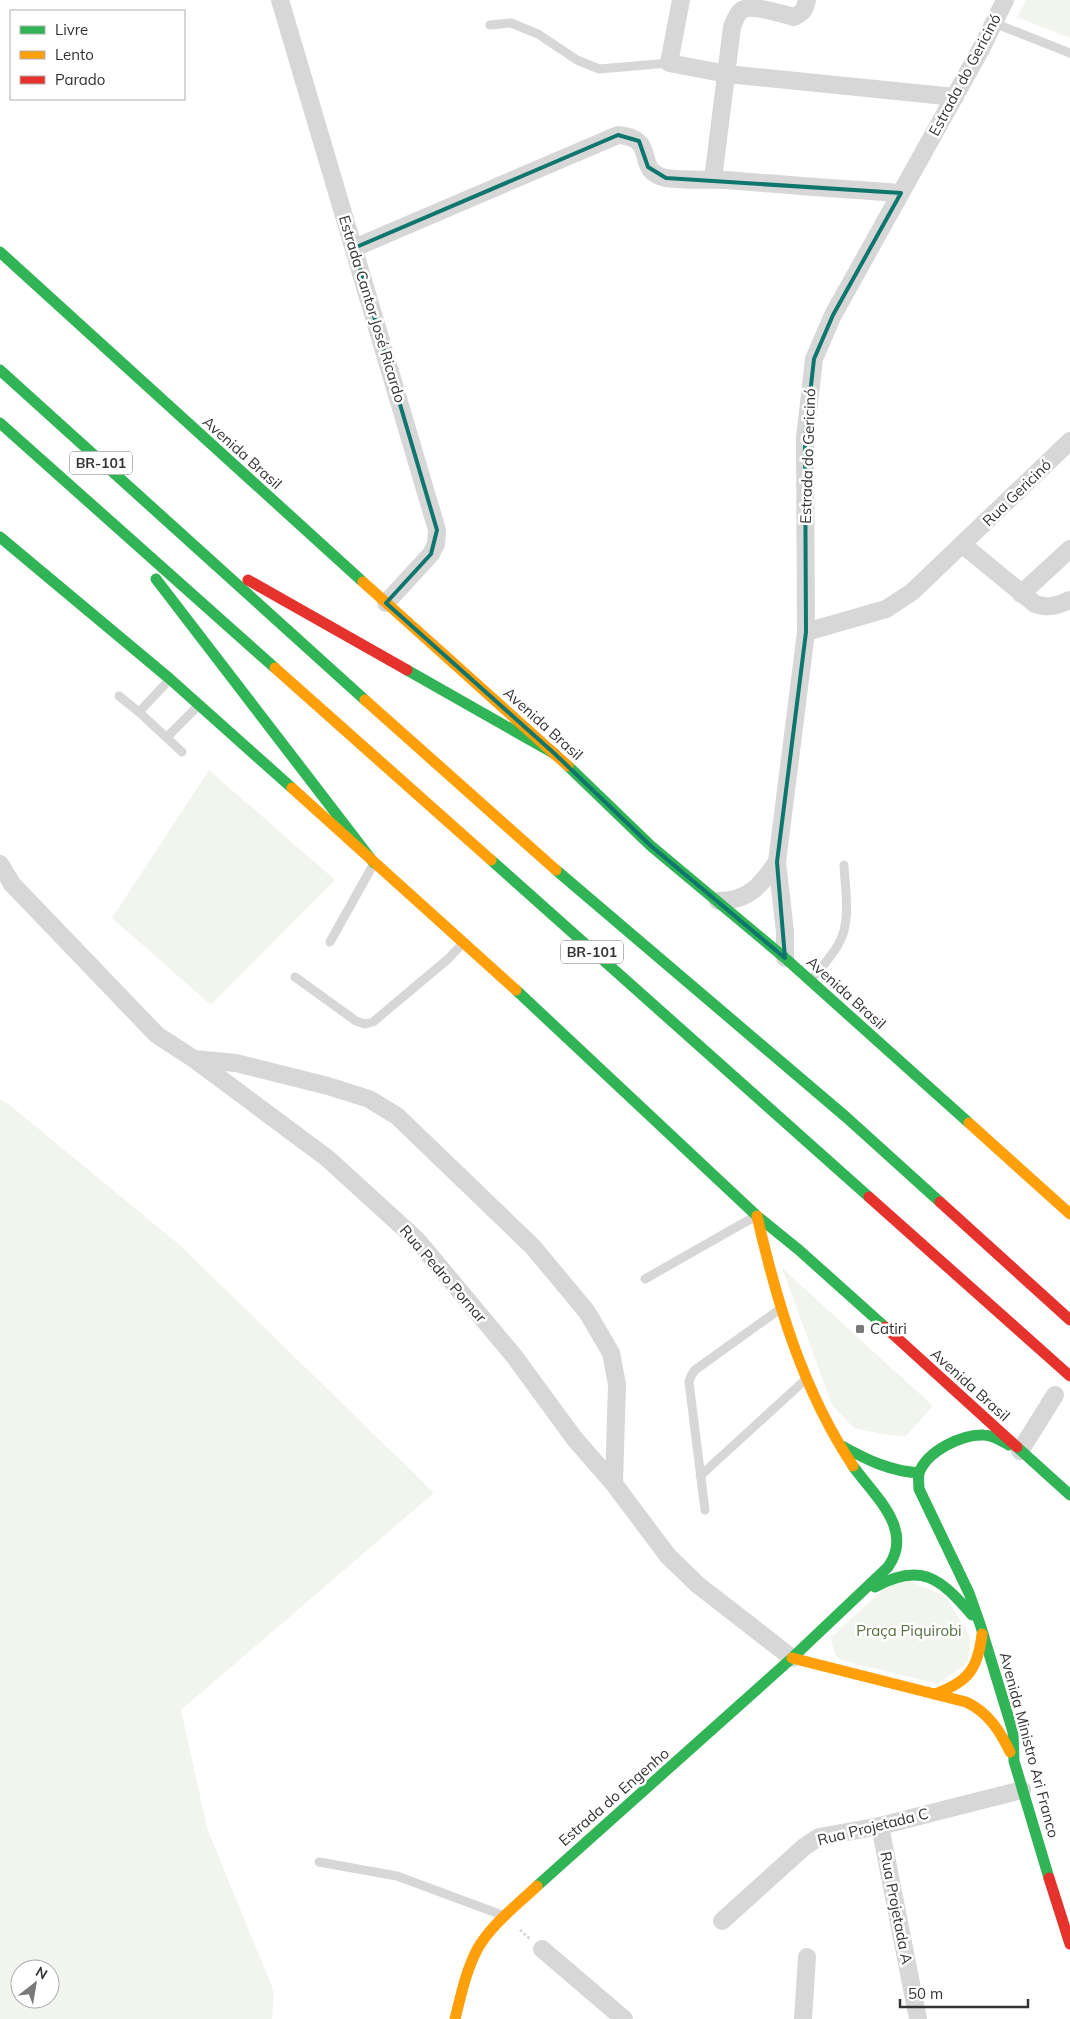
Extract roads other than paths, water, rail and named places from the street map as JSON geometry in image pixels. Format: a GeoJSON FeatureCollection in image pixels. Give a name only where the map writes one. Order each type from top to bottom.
{"type":"FeatureCollection","features":[{"type":"Feature","properties":{"kind":"main road","name":"Avenida Brasil"},"geometry":{"type":"LineString","coordinates":[[0,252],[555,754],[651,846],[785,958],[1070,1214]]}},
{"type":"Feature","properties":{"kind":"main road","name":"BR-101"},"geometry":{"type":"LineString","coordinates":[[0,370],[516,836],[846,1117],[1070,1320]]}},
{"type":"Feature","properties":{"kind":"main road","name":"BR-101"},"geometry":{"type":"LineString","coordinates":[[0,423],[1070,1376]]}},
{"type":"Feature","properties":{"kind":"main road"},"geometry":{"type":"LineString","coordinates":[[116,527],[374,863]]}},
{"type":"Feature","properties":{"kind":"main road","name":"Avenida Brasil"},"geometry":{"type":"LineString","coordinates":[[0,538],[170,679],[464,942],[757,1216],[799,1250],[1070,1495]]}},
{"type":"Feature","properties":{"kind":"main road"},"geometry":{"type":"LineString","coordinates":[[203,555],[555,754]]}},
{"type":"Feature","properties":{"kind":"main road"},"geometry":{"type":"LineString","coordinates":[[757,1216],[780,1308],[807,1379],[840,1445],[893,1521],[897,1532],[898,1545],[895,1557],[888,1567],[830,1623],[825,1650],[840,1670]]}},
{"type":"Feature","properties":{"kind":"main road"},"geometry":{"type":"LineString","coordinates":[[840,1445],[865,1460],[885,1468],[919,1473],[938,1452],[958,1439],[972,1434],[986,1435],[1020,1450]]}},
{"type":"Feature","properties":{"kind":"main road","name":"Avenida Ministro Ari Franco"},"geometry":{"type":"LineString","coordinates":[[919,1473],[919,1490],[969,1592],[981,1629],[1013,1732],[1014,1761],[1022,1790],[1070,1944]]}},
{"type":"Feature","properties":{"kind":"main road"},"geometry":{"type":"LineString","coordinates":[[855,1600],[888,1578],[902,1574],[915,1574],[928,1577],[942,1585],[962,1602],[981,1629],[981,1649],[976,1664],[963,1681],[951,1689],[935,1694]]}},
{"type":"Feature","properties":{"kind":"main road","name":"Estrada do Engenho"},"geometry":{"type":"LineString","coordinates":[[455,2019],[469,1968],[478,1947],[504,1916],[830,1623]]}},
{"type":"Feature","properties":{"kind":"main road"},"geometry":{"type":"LineString","coordinates":[[792,1658],[811,1665],[840,1670],[957,1699],[973,1706],[986,1716],[1002,1734],[1014,1761]]}},
{"type":"Feature","properties":{"kind":"street","name":"Estrada Cantor José Ricardo"},"geometry":{"type":"LineString","coordinates":[[280,0],[438,530],[436,544],[431,554],[386,603]]}},
{"type":"Feature","properties":{"kind":"street"},"geometry":{"type":"LineString","coordinates":[[681,0],[669,63],[727,74],[955,97]]}},
{"type":"Feature","properties":{"kind":"street"},"geometry":{"type":"LineString","coordinates":[[713,179],[732,27],[738,14],[742,9],[750,8],[794,16],[801,14],[805,9],[807,0]]}},
{"type":"Feature","properties":{"kind":"street","name":"Estrada do Gericinó"},"geometry":{"type":"LineString","coordinates":[[785,958],[777,862],[806,632],[805,438],[814,359],[833,315],[955,97],[1005,0]]}},
{"type":"Feature","properties":{"kind":"street"},"geometry":{"type":"LineString","coordinates":[[354,248],[618,135],[630,136],[639,141],[646,156],[648,167],[655,174],[666,178],[713,179],[901,193]]}},
{"type":"Feature","properties":{"kind":"street","name":"Rua Gericinó"},"geometry":{"type":"LineString","coordinates":[[806,632],[886,609],[912,592],[1070,441]]}},
{"type":"Feature","properties":{"kind":"street"},"geometry":{"type":"LineString","coordinates":[[963,545],[1035,604],[1045,608],[1070,600]]}},
{"type":"Feature","properties":{"kind":"street"},"geometry":{"type":"LineString","coordinates":[[1021,594],[1070,549]]}},
{"type":"Feature","properties":{"kind":"street"},"geometry":{"type":"LineString","coordinates":[[718,901],[740,899],[749,894],[764,881],[777,862]]}},
{"type":"Feature","properties":{"kind":"street","name":"Rua Pedro Pornar"},"geometry":{"type":"LineString","coordinates":[[0,864],[12,884],[157,1035],[194,1059],[327,1158],[418,1240],[514,1356],[574,1438],[614,1484],[668,1556],[698,1585],[792,1658]]}},
{"type":"Feature","properties":{"kind":"street"},"geometry":{"type":"LineString","coordinates":[[194,1059],[236,1063],[328,1086],[369,1099],[397,1116],[533,1247],[587,1312],[611,1353],[617,1384],[614,1484]]}},
{"type":"Feature","properties":{"kind":"street"},"geometry":{"type":"LineString","coordinates":[[1020,1450],[1055,1395]]}},
{"type":"Feature","properties":{"kind":"street","name":"Rua Projetada C"},"geometry":{"type":"LineString","coordinates":[[722,1921],[804,1847],[819,1837],[880,1826],[1022,1790]]}},
{"type":"Feature","properties":{"kind":"street","name":"Rua Projetada A"},"geometry":{"type":"LineString","coordinates":[[880,1826],[918,2019]]}},
{"type":"Feature","properties":{"kind":"street"},"geometry":{"type":"LineString","coordinates":[[542,1949],[624,2019]]}},
{"type":"Feature","properties":{"kind":"street"},"geometry":{"type":"LineString","coordinates":[[803,2019],[807,1957]]}},
{"type":"Feature","properties":{"kind":"lane"},"geometry":{"type":"LineString","coordinates":[[490,25],[511,23],[538,34],[577,60],[599,69],[669,63]]}},
{"type":"Feature","properties":{"kind":"lane"},"geometry":{"type":"LineString","coordinates":[[994,23],[1070,53]]}},
{"type":"Feature","properties":{"kind":"lane"},"geometry":{"type":"LineString","coordinates":[[139,712],[170,679]]}},
{"type":"Feature","properties":{"kind":"lane"},"geometry":{"type":"LineString","coordinates":[[119,696],[182,752]]}},
{"type":"Feature","properties":{"kind":"lane"},"geometry":{"type":"LineString","coordinates":[[167,737],[199,705]]}},
{"type":"Feature","properties":{"kind":"lane"},"geometry":{"type":"LineString","coordinates":[[330,942],[374,863]]}},
{"type":"Feature","properties":{"kind":"lane"},"geometry":{"type":"LineString","coordinates":[[810,981],[838,946],[845,931],[844,865]]}},
{"type":"Feature","properties":{"kind":"lane"},"geometry":{"type":"LineString","coordinates":[[295,977],[356,1021],[365,1024],[373,1022],[448,959],[464,942]]}},
{"type":"Feature","properties":{"kind":"lane"},"geometry":{"type":"LineString","coordinates":[[646,1279],[757,1216]]}},
{"type":"Feature","properties":{"kind":"lane"},"geometry":{"type":"LineString","coordinates":[[705,1510],[689,1382],[691,1376],[696,1370],[780,1308]]}},
{"type":"Feature","properties":{"kind":"lane"},"geometry":{"type":"LineString","coordinates":[[700,1476],[807,1379]]}},
{"type":"Feature","properties":{"kind":"lane"},"geometry":{"type":"LineString","coordinates":[[319,1862],[397,1876],[504,1916]]}},
{"type":"Feature","properties":{"kind":"place","name":"Catiri"},"geometry":{"type":"Point","coordinates":[860,1329]}},
{"type":"Feature","properties":{"kind":"park label","name":"Praça Piquirobi"},"geometry":{"type":"Point","coordinates":[909,1631]}}]}
